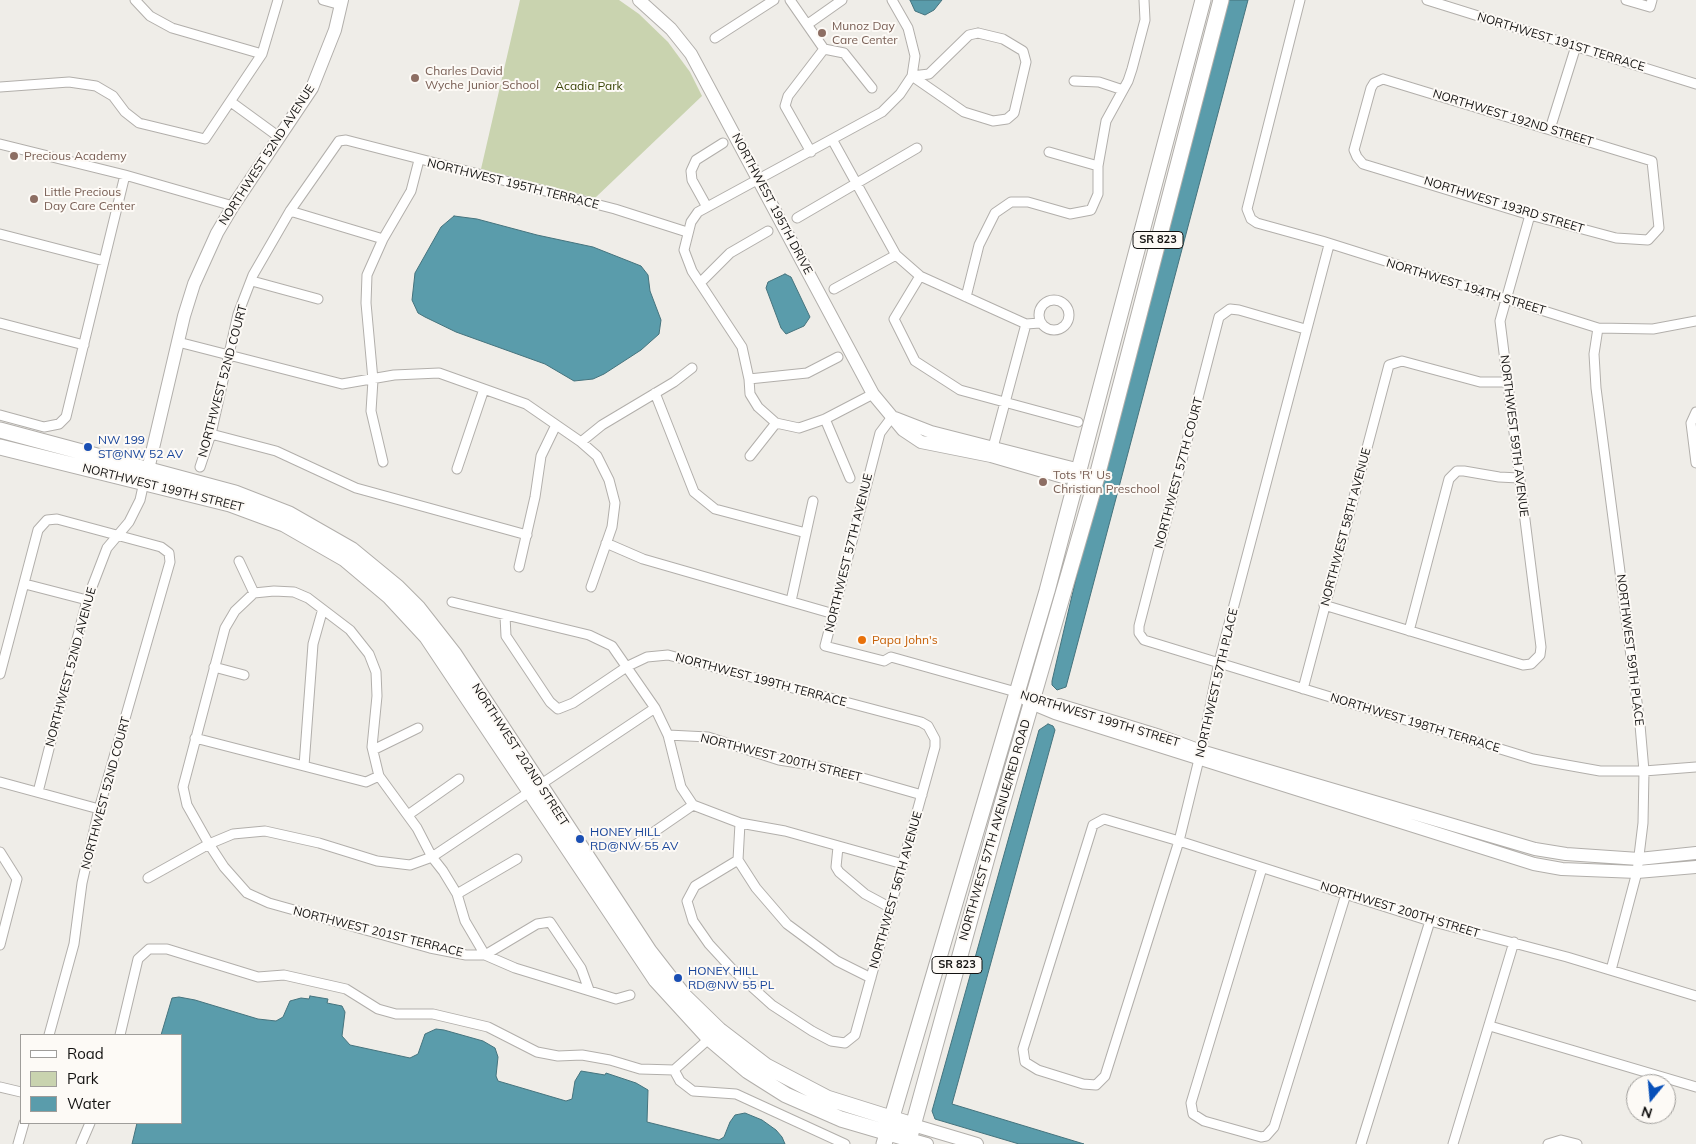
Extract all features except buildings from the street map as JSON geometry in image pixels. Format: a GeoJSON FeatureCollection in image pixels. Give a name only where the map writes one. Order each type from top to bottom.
{"type":"FeatureCollection","features":[{"type":"Feature","properties":{"kind":"main road","name":"NORTHWEST 57TH AVENUE/RED ROAD"},"geometry":{"type":"LineString","coordinates":[[887,1132],[1047,591],[1203,0]]}},
{"type":"Feature","properties":{"kind":"main road","name":"NORTHWEST 57TH AVENUE/RED ROAD"},"geometry":{"type":"LineString","coordinates":[[910,1136],[1096,480],[1221,0]]}},
{"type":"Feature","properties":{"kind":"main road","name":"NORTHWEST 199TH STREET"},"geometry":{"type":"LineString","coordinates":[[0,430],[146,475],[257,513],[349,555]]}},
{"type":"Feature","properties":{"kind":"main road","name":"NORTHWEST 199TH STREET"},"geometry":{"type":"LineString","coordinates":[[0,446],[146,475]]}},
{"type":"Feature","properties":{"kind":"main road","name":"NORTHWEST 202ND STREET"},"geometry":{"type":"LineString","coordinates":[[349,555],[427,637],[535,788],[656,980],[714,1034],[748,1071],[786,1096],[841,1120],[910,1136]]}},
{"type":"Feature","properties":{"kind":"street"},"geometry":{"type":"LineString","coordinates":[[136,0],[150,16],[172,28],[262,54]]}},
{"type":"Feature","properties":{"kind":"street"},"geometry":{"type":"LineString","coordinates":[[0,86],[69,82],[96,86],[113,96],[125,112],[139,124],[205,139],[262,54],[278,0]]}},
{"type":"Feature","properties":{"kind":"street"},"geometry":{"type":"LineString","coordinates":[[323,0],[342,2]]}},
{"type":"Feature","properties":{"kind":"street","name":"NORTHWEST 195TH DRIVE"},"geometry":{"type":"LineString","coordinates":[[639,0],[665,23],[691,54],[873,394],[903,430],[922,442],[992,452],[1072,468],[1078,476],[1096,480]]}},
{"type":"Feature","properties":{"kind":"street"},"geometry":{"type":"LineString","coordinates":[[715,38],[774,0]]}},
{"type":"Feature","properties":{"kind":"street"},"geometry":{"type":"LineString","coordinates":[[790,0],[824,49],[844,54],[872,88]]}},
{"type":"Feature","properties":{"kind":"street"},"geometry":{"type":"LineString","coordinates":[[808,24],[842,0]]}},
{"type":"Feature","properties":{"kind":"street"},"geometry":{"type":"LineString","coordinates":[[873,394],[825,419],[799,428],[776,423],[758,407],[750,394],[749,378],[742,347],[700,283],[687,260],[684,250],[690,222],[698,212],[833,141],[882,112],[900,94],[912,76],[915,56],[908,28],[892,0]]}},
{"type":"Feature","properties":{"kind":"street"},"geometry":{"type":"LineString","coordinates":[[966,297],[979,245],[995,212],[1011,202],[1028,202],[1070,214],[1091,210],[1098,194],[1098,166],[1106,121],[1132,69],[1145,20],[1144,0]]}},
{"type":"Feature","properties":{"kind":"street","name":"NORTHWEST 194TH STREET"},"geometry":{"type":"LineString","coordinates":[[1300,0],[1247,209],[1251,219],[1257,223],[1598,328],[1653,329],[1696,321]]}},
{"type":"Feature","properties":{"kind":"street","name":"NORTHWEST 191ST TERRACE"},"geometry":{"type":"LineString","coordinates":[[1427,0],[1696,84]]}},
{"type":"Feature","properties":{"kind":"street"},"geometry":{"type":"LineString","coordinates":[[1626,0],[1651,4]]}},
{"type":"Feature","properties":{"kind":"street","name":"NORTHWEST 52ND AVENUE"},"geometry":{"type":"LineString","coordinates":[[38,792],[87,600],[107,548],[129,522],[140,500],[194,284],[217,233],[233,206],[312,88],[326,56],[342,2]]}},
{"type":"Feature","properties":{"kind":"street"},"geometry":{"type":"LineString","coordinates":[[978,33],[1003,40],[1023,51],[1026,62],[1014,113],[1007,120],[994,121],[964,112],[912,76],[930,74],[970,35],[978,33]]}},
{"type":"Feature","properties":{"kind":"street"},"geometry":{"type":"LineString","coordinates":[[1550,129],[1576,46]]}},
{"type":"Feature","properties":{"kind":"street"},"geometry":{"type":"LineString","coordinates":[[811,152],[786,106],[788,96],[824,49]]}},
{"type":"Feature","properties":{"kind":"street","name":"NORTHWEST 192ND STREET"},"geometry":{"type":"LineString","coordinates":[[1357,157],[1354,150],[1374,82],[1383,79],[1390,80],[1652,161],[1660,221],[1659,228],[1654,235]]}},
{"type":"Feature","properties":{"kind":"street"},"geometry":{"type":"LineString","coordinates":[[1074,81],[1099,82],[1123,90]]}},
{"type":"Feature","properties":{"kind":"street"},"geometry":{"type":"LineString","coordinates":[[231,102],[279,137]]}},
{"type":"Feature","properties":{"kind":"street","name":"NORTHWEST 195TH TERRACE"},"geometry":{"type":"LineString","coordinates":[[339,141],[346,140],[615,209],[687,232]]}},
{"type":"Feature","properties":{"kind":"street","name":"NORTHWEST 52ND COURT"},"geometry":{"type":"LineString","coordinates":[[200,467],[211,434],[238,314],[252,280],[290,211],[339,141]]}},
{"type":"Feature","properties":{"kind":"street"},"geometry":{"type":"LineString","coordinates":[[833,141],[896,255],[920,276],[1026,324],[1040,323]]}},
{"type":"Feature","properties":{"kind":"street"},"geometry":{"type":"LineString","coordinates":[[707,208],[692,180],[691,171],[696,160],[723,142]]}},
{"type":"Feature","properties":{"kind":"street"},"geometry":{"type":"LineString","coordinates":[[0,144],[125,175],[233,206]]}},
{"type":"Feature","properties":{"kind":"street"},"geometry":{"type":"LineString","coordinates":[[796,218],[917,148]]}},
{"type":"Feature","properties":{"kind":"street"},"geometry":{"type":"LineString","coordinates":[[1049,152],[1098,166]]}},
{"type":"Feature","properties":{"kind":"street","name":"NORTHWEST 193RD STREET"},"geometry":{"type":"LineString","coordinates":[[1357,157],[1363,164],[1530,215],[1616,238],[1648,240],[1654,235]]}},
{"type":"Feature","properties":{"kind":"street"},"geometry":{"type":"LineString","coordinates":[[383,462],[371,411],[372,380],[366,303],[367,275],[383,239],[411,191],[419,160]]}},
{"type":"Feature","properties":{"kind":"street"},"geometry":{"type":"LineString","coordinates":[[0,415],[44,426],[59,424],[66,417],[125,175]]}},
{"type":"Feature","properties":{"kind":"street"},"geometry":{"type":"LineString","coordinates":[[290,211],[383,239]]}},
{"type":"Feature","properties":{"kind":"street","name":"NORTHWEST 59TH AVENUE"},"geometry":{"type":"LineString","coordinates":[[1409,630],[1523,664],[1531,664],[1537,659],[1541,647],[1500,321],[1530,215]]}},
{"type":"Feature","properties":{"kind":"street"},"geometry":{"type":"LineString","coordinates":[[700,283],[730,252],[768,232]]}},
{"type":"Feature","properties":{"kind":"street"},"geometry":{"type":"LineString","coordinates":[[0,234],[104,261]]}},
{"type":"Feature","properties":{"kind":"street","name":"NORTHWEST 57TH PLACE"},"geometry":{"type":"LineString","coordinates":[[1096,1085],[1106,1076],[1179,841],[1200,756],[1219,662],[1305,329],[1329,245]]}},
{"type":"Feature","properties":{"kind":"street"},"geometry":{"type":"LineString","coordinates":[[834,289],[896,255]]}},
{"type":"Feature","properties":{"kind":"street"},"geometry":{"type":"LineString","coordinates":[[920,276],[894,319],[915,361],[960,390],[1004,404],[1078,422]]}},
{"type":"Feature","properties":{"kind":"street"},"geometry":{"type":"LineString","coordinates":[[252,280],[318,299]]}},
{"type":"Feature","properties":{"kind":"street","name":"NORTHWEST 57TH COURT"},"geometry":{"type":"LineString","coordinates":[[1141,636],[1138,626],[1219,317],[1225,311],[1239,310],[1305,329]]}},
{"type":"Feature","properties":{"kind":"street"},"geometry":{"type":"LineString","coordinates":[[0,323],[84,345]]}},
{"type":"Feature","properties":{"kind":"street"},"geometry":{"type":"LineString","coordinates":[[992,452],[1026,324]]}},
{"type":"Feature","properties":{"kind":"street","name":"NORTHWEST 59TH PLACE"},"geometry":{"type":"LineString","coordinates":[[1598,328],[1594,354],[1596,388],[1640,725],[1644,771],[1637,872],[1611,970]]}},
{"type":"Feature","properties":{"kind":"street"},"geometry":{"type":"LineString","coordinates":[[178,342],[342,384],[394,376],[439,372],[526,404],[581,442],[597,456],[603,467],[615,503],[612,527],[591,586]]}},
{"type":"Feature","properties":{"kind":"street"},"geometry":{"type":"LineString","coordinates":[[749,378],[807,374],[838,357]]}},
{"type":"Feature","properties":{"kind":"street","name":"NORTHWEST 58TH AVENUE"},"geometry":{"type":"LineString","coordinates":[[1303,689],[1324,605],[1390,365],[1402,361],[1480,382],[1507,382]]}},
{"type":"Feature","properties":{"kind":"street"},"geometry":{"type":"LineString","coordinates":[[581,442],[602,425],[692,368]]}},
{"type":"Feature","properties":{"kind":"street"},"geometry":{"type":"LineString","coordinates":[[457,469],[484,389]]}},
{"type":"Feature","properties":{"kind":"street"},"geometry":{"type":"LineString","coordinates":[[655,393],[694,492],[715,509],[806,533]]}},
{"type":"Feature","properties":{"kind":"street"},"geometry":{"type":"LineString","coordinates":[[1696,412],[1691,423],[1696,462]]}},
{"type":"Feature","properties":{"kind":"street","name":"NORTHWEST 57TH AVENUE"},"geometry":{"type":"LineString","coordinates":[[892,417],[880,434],[825,646],[884,661],[891,657],[1016,692]]}},
{"type":"Feature","properties":{"kind":"street"},"geometry":{"type":"LineString","coordinates":[[825,419],[850,478]]}},
{"type":"Feature","properties":{"kind":"street"},"geometry":{"type":"LineString","coordinates":[[750,456],[776,423]]}},
{"type":"Feature","properties":{"kind":"street"},"geometry":{"type":"LineString","coordinates":[[519,567],[527,535],[541,456],[556,425]]}},
{"type":"Feature","properties":{"kind":"street"},"geometry":{"type":"LineString","coordinates":[[211,434],[276,451],[356,488],[527,535]]}},
{"type":"Feature","properties":{"kind":"street"},"geometry":{"type":"LineString","coordinates":[[1324,605],[1409,630],[1449,479],[1453,474],[1464,471],[1499,477],[1519,478]]}},
{"type":"Feature","properties":{"kind":"street"},"geometry":{"type":"LineString","coordinates":[[792,601],[813,501]]}},
{"type":"Feature","properties":{"kind":"street"},"geometry":{"type":"LineString","coordinates":[[0,674],[38,530],[47,520],[57,519],[116,536]]}},
{"type":"Feature","properties":{"kind":"street","name":"NORTHWEST 52ND COURT"},"geometry":{"type":"LineString","coordinates":[[49,1034],[74,944],[82,883],[99,809],[170,562],[168,553],[160,547],[116,536]]}},
{"type":"Feature","properties":{"kind":"street"},"geometry":{"type":"LineString","coordinates":[[606,543],[643,559],[827,612]]}},
{"type":"Feature","properties":{"kind":"street"},"geometry":{"type":"LineString","coordinates":[[238,561],[254,593],[294,592],[308,598],[322,612],[350,630],[369,654],[376,672],[377,696],[373,750],[379,776],[408,815],[432,857],[444,871],[457,894],[465,922],[484,955],[538,924],[550,922],[581,968],[589,990]]}},
{"type":"Feature","properties":{"kind":"street"},"geometry":{"type":"LineString","coordinates":[[25,584],[87,600]]}},
{"type":"Feature","properties":{"kind":"street","name":"NORTHWEST 201ST TERRACE"},"geometry":{"type":"LineString","coordinates":[[254,593],[235,611],[225,628],[183,787],[187,805],[209,844],[224,867],[247,893],[269,903],[430,948],[466,955],[484,955],[515,968],[616,999],[630,995]]}},
{"type":"Feature","properties":{"kind":"street"},"geometry":{"type":"LineString","coordinates":[[452,602],[467,604],[505,616],[589,636],[612,646],[628,666],[655,708],[668,735],[681,787],[693,805],[740,823],[785,831],[903,864]]}},
{"type":"Feature","properties":{"kind":"street"},"geometry":{"type":"LineString","coordinates":[[304,766],[313,644],[322,612]]}},
{"type":"Feature","properties":{"kind":"street","name":"NORTHWEST 199TH TERRACE"},"geometry":{"type":"LineString","coordinates":[[505,616],[506,636],[550,702],[558,709],[573,703],[628,666],[647,657],[668,655],[921,722],[932,732]]}},
{"type":"Feature","properties":{"kind":"street","name":"NORTHWEST 198TH TERRACE"},"geometry":{"type":"LineString","coordinates":[[1141,636],[1153,643],[1532,759],[1600,771],[1644,771],[1696,767]]}},
{"type":"Feature","properties":{"kind":"street"},"geometry":{"type":"LineString","coordinates":[[214,666],[244,675]]}},
{"type":"Feature","properties":{"kind":"street","name":"NORTHWEST 199TH STREET"},"geometry":{"type":"LineString","coordinates":[[1016,692],[1032,701],[1160,736],[1200,756],[1534,864],[1562,869],[1637,872],[1696,867]]}},
{"type":"Feature","properties":{"kind":"street"},"geometry":{"type":"LineString","coordinates":[[148,878],[209,844],[233,834],[266,831],[319,843],[377,860],[410,865],[432,857],[655,708]]}},
{"type":"Feature","properties":{"kind":"street"},"geometry":{"type":"LineString","coordinates":[[373,750],[418,728]]}},
{"type":"Feature","properties":{"kind":"street","name":"NORTHWEST 56TH AVENUE"},"geometry":{"type":"LineString","coordinates":[[738,860],[695,886],[687,901],[693,921],[709,944],[732,969],[772,1005],[831,1041],[845,1043],[856,1035],[872,978],[935,748],[932,732]]}},
{"type":"Feature","properties":{"kind":"street","name":"NORTHWEST 200TH STREET"},"geometry":{"type":"LineString","coordinates":[[668,735],[708,737],[779,760],[824,767],[922,795]]}},
{"type":"Feature","properties":{"kind":"street"},"geometry":{"type":"LineString","coordinates":[[195,738],[366,782],[379,776]]}},
{"type":"Feature","properties":{"kind":"street","name":"NORTHWEST 199TH STREET"},"geometry":{"type":"LineString","coordinates":[[1200,756],[1536,849],[1566,854],[1639,859],[1696,853]]}},
{"type":"Feature","properties":{"kind":"street"},"geometry":{"type":"LineString","coordinates":[[408,815],[459,779]]}},
{"type":"Feature","properties":{"kind":"street"},"geometry":{"type":"LineString","coordinates":[[0,782],[99,809]]}},
{"type":"Feature","properties":{"kind":"street"},"geometry":{"type":"LineString","coordinates":[[635,845],[693,805]]}},
{"type":"Feature","properties":{"kind":"street","name":"NORTHWEST 200TH STREET"},"geometry":{"type":"LineString","coordinates":[[1096,1085],[1083,1084],[1038,1070],[1025,1062],[1023,1050],[1093,825],[1104,819],[1430,921],[1514,942],[1696,996]]}},
{"type":"Feature","properties":{"kind":"street"},"geometry":{"type":"LineString","coordinates":[[740,823],[738,860],[756,888],[787,924],[837,961],[872,978]]}},
{"type":"Feature","properties":{"kind":"street"},"geometry":{"type":"LineString","coordinates":[[838,847],[836,867],[839,872],[865,894],[891,908]]}},
{"type":"Feature","properties":{"kind":"street"},"geometry":{"type":"LineString","coordinates":[[0,852],[17,879],[0,946]]}},
{"type":"Feature","properties":{"kind":"street"},"geometry":{"type":"LineString","coordinates":[[457,894],[517,858]]}},
{"type":"Feature","properties":{"kind":"street"},"geometry":{"type":"LineString","coordinates":[[1262,868],[1191,1103],[1193,1114],[1204,1121],[1254,1136],[1266,1136],[1274,1128],[1346,894]]}},
{"type":"Feature","properties":{"kind":"street"},"geometry":{"type":"LineString","coordinates":[[1361,1144],[1430,921]]}},
{"type":"Feature","properties":{"kind":"street"},"geometry":{"type":"LineString","coordinates":[[1453,1144],[1514,942]]}},
{"type":"Feature","properties":{"kind":"street"},"geometry":{"type":"LineString","coordinates":[[120,1034],[138,959],[149,949],[167,949],[258,977],[284,975],[346,989],[378,1009],[396,1014],[433,1014],[488,1027],[537,1052],[558,1056],[582,1055],[610,1060],[640,1069],[674,1070],[714,1034]]}},
{"type":"Feature","properties":{"kind":"street"},"geometry":{"type":"LineString","coordinates":[[1490,1026],[1696,1087]]}},
{"type":"Feature","properties":{"kind":"street"},"geometry":{"type":"LineString","coordinates":[[674,1070],[680,1081],[693,1091],[736,1094],[845,1144]]}},
{"type":"Feature","properties":{"kind":"street"},"geometry":{"type":"LineString","coordinates":[[0,1087],[20,1092]]}},
{"type":"Feature","properties":{"kind":"street"},"geometry":{"type":"LineString","coordinates":[[18,1144],[24,1124]]}},
{"type":"Feature","properties":{"kind":"street"},"geometry":{"type":"LineString","coordinates":[[81,1144],[90,1124]]}},
{"type":"Feature","properties":{"kind":"street","name":"NORTHWEST 202ND STREET"},"geometry":{"type":"LineString","coordinates":[[910,1136],[927,1144]]}},
{"type":"Feature","properties":{"kind":"street","name":"NORTHWEST 202ND STREET"},"geometry":{"type":"LineString","coordinates":[[910,1136],[977,1144]]}},
{"type":"Feature","properties":{"kind":"street"},"geometry":{"type":"LineString","coordinates":[[1549,1143],[1561,1140],[1576,1144]]}},
{"type":"Feature","properties":{"kind":"green space","name":"Acadia Park"},"geometry":{"type":"Polygon","coordinates":[[[520,0],[619,0],[639,14],[668,42],[690,72],[702,96],[595,198],[481,169],[520,0]]]}},
{"type":"Feature","properties":{"kind":"water"},"geometry":{"type":"Polygon","coordinates":[[[910,0],[942,0],[934,10],[925,15],[915,11],[910,0]]]}},
{"type":"Feature","properties":{"kind":"water"},"geometry":{"type":"Polygon","coordinates":[[[1228,0],[1248,0],[1066,687],[1057,690],[1052,685],[1052,681],[1096,493],[1228,0]]]}},
{"type":"Feature","properties":{"kind":"water"},"geometry":{"type":"Polygon","coordinates":[[[454,216],[477,219],[593,247],[641,266],[648,275],[650,291],[661,320],[659,334],[641,350],[604,374],[593,379],[574,381],[545,364],[456,332],[418,313],[412,300],[415,273],[441,227],[454,216]]]}},
{"type":"Feature","properties":{"kind":"water"},"geometry":{"type":"Polygon","coordinates":[[[785,274],[791,277],[810,317],[804,326],[786,334],[781,328],[766,288],[768,282],[785,274]]]}},
{"type":"Feature","properties":{"kind":"water"},"geometry":{"type":"Polygon","coordinates":[[[1048,724],[1053,726],[1055,730],[952,1104],[1084,1144],[1019,1144],[935,1119],[932,1111],[1039,730],[1048,724]]]}},
{"type":"Feature","properties":{"kind":"water"},"geometry":{"type":"Polygon","coordinates":[[[310,996],[328,999],[327,1003],[342,1006],[345,1012],[342,1036],[350,1045],[410,1058],[418,1054],[425,1034],[436,1029],[444,1030],[483,1041],[495,1048],[498,1057],[496,1076],[498,1081],[566,1101],[572,1099],[575,1081],[581,1071],[605,1075],[606,1073],[636,1083],[648,1090],[647,1122],[719,1140],[724,1137],[735,1115],[745,1113],[762,1120],[776,1130],[785,1144],[132,1144],[137,1124],[182,1124],[182,1034],[161,1034],[172,998],[179,997],[195,1000],[258,1019],[276,1021],[283,1017],[290,1001],[301,998],[309,999],[310,996]]]}},
{"type":"Feature","properties":{"kind":"place","name":"Munoz Day Care Center"},"geometry":{"type":"Point","coordinates":[822,33]}},
{"type":"Feature","properties":{"kind":"place","name":"Charles David Wyche Junior School"},"geometry":{"type":"Point","coordinates":[415,78]}},
{"type":"Feature","properties":{"kind":"place","name":"Precious Academy"},"geometry":{"type":"Point","coordinates":[14,156]}},
{"type":"Feature","properties":{"kind":"place","name":"Little Precious Day Care Center"},"geometry":{"type":"Point","coordinates":[34,199]}},
{"type":"Feature","properties":{"kind":"place","name":"NW 199 ST@NW 52 AV"},"geometry":{"type":"Point","coordinates":[88,447]}},
{"type":"Feature","properties":{"kind":"place","name":"Tots 'R' Us Christian Preschool"},"geometry":{"type":"Point","coordinates":[1043,482]}},
{"type":"Feature","properties":{"kind":"place","name":"Papa John's"},"geometry":{"type":"Point","coordinates":[862,640]}},
{"type":"Feature","properties":{"kind":"place","name":"HONEY HILL RD@NW 55 AV"},"geometry":{"type":"Point","coordinates":[580,839]}},
{"type":"Feature","properties":{"kind":"place","name":"HONEY HILL RD@NW 55 PL"},"geometry":{"type":"Point","coordinates":[678,978]}}]}
